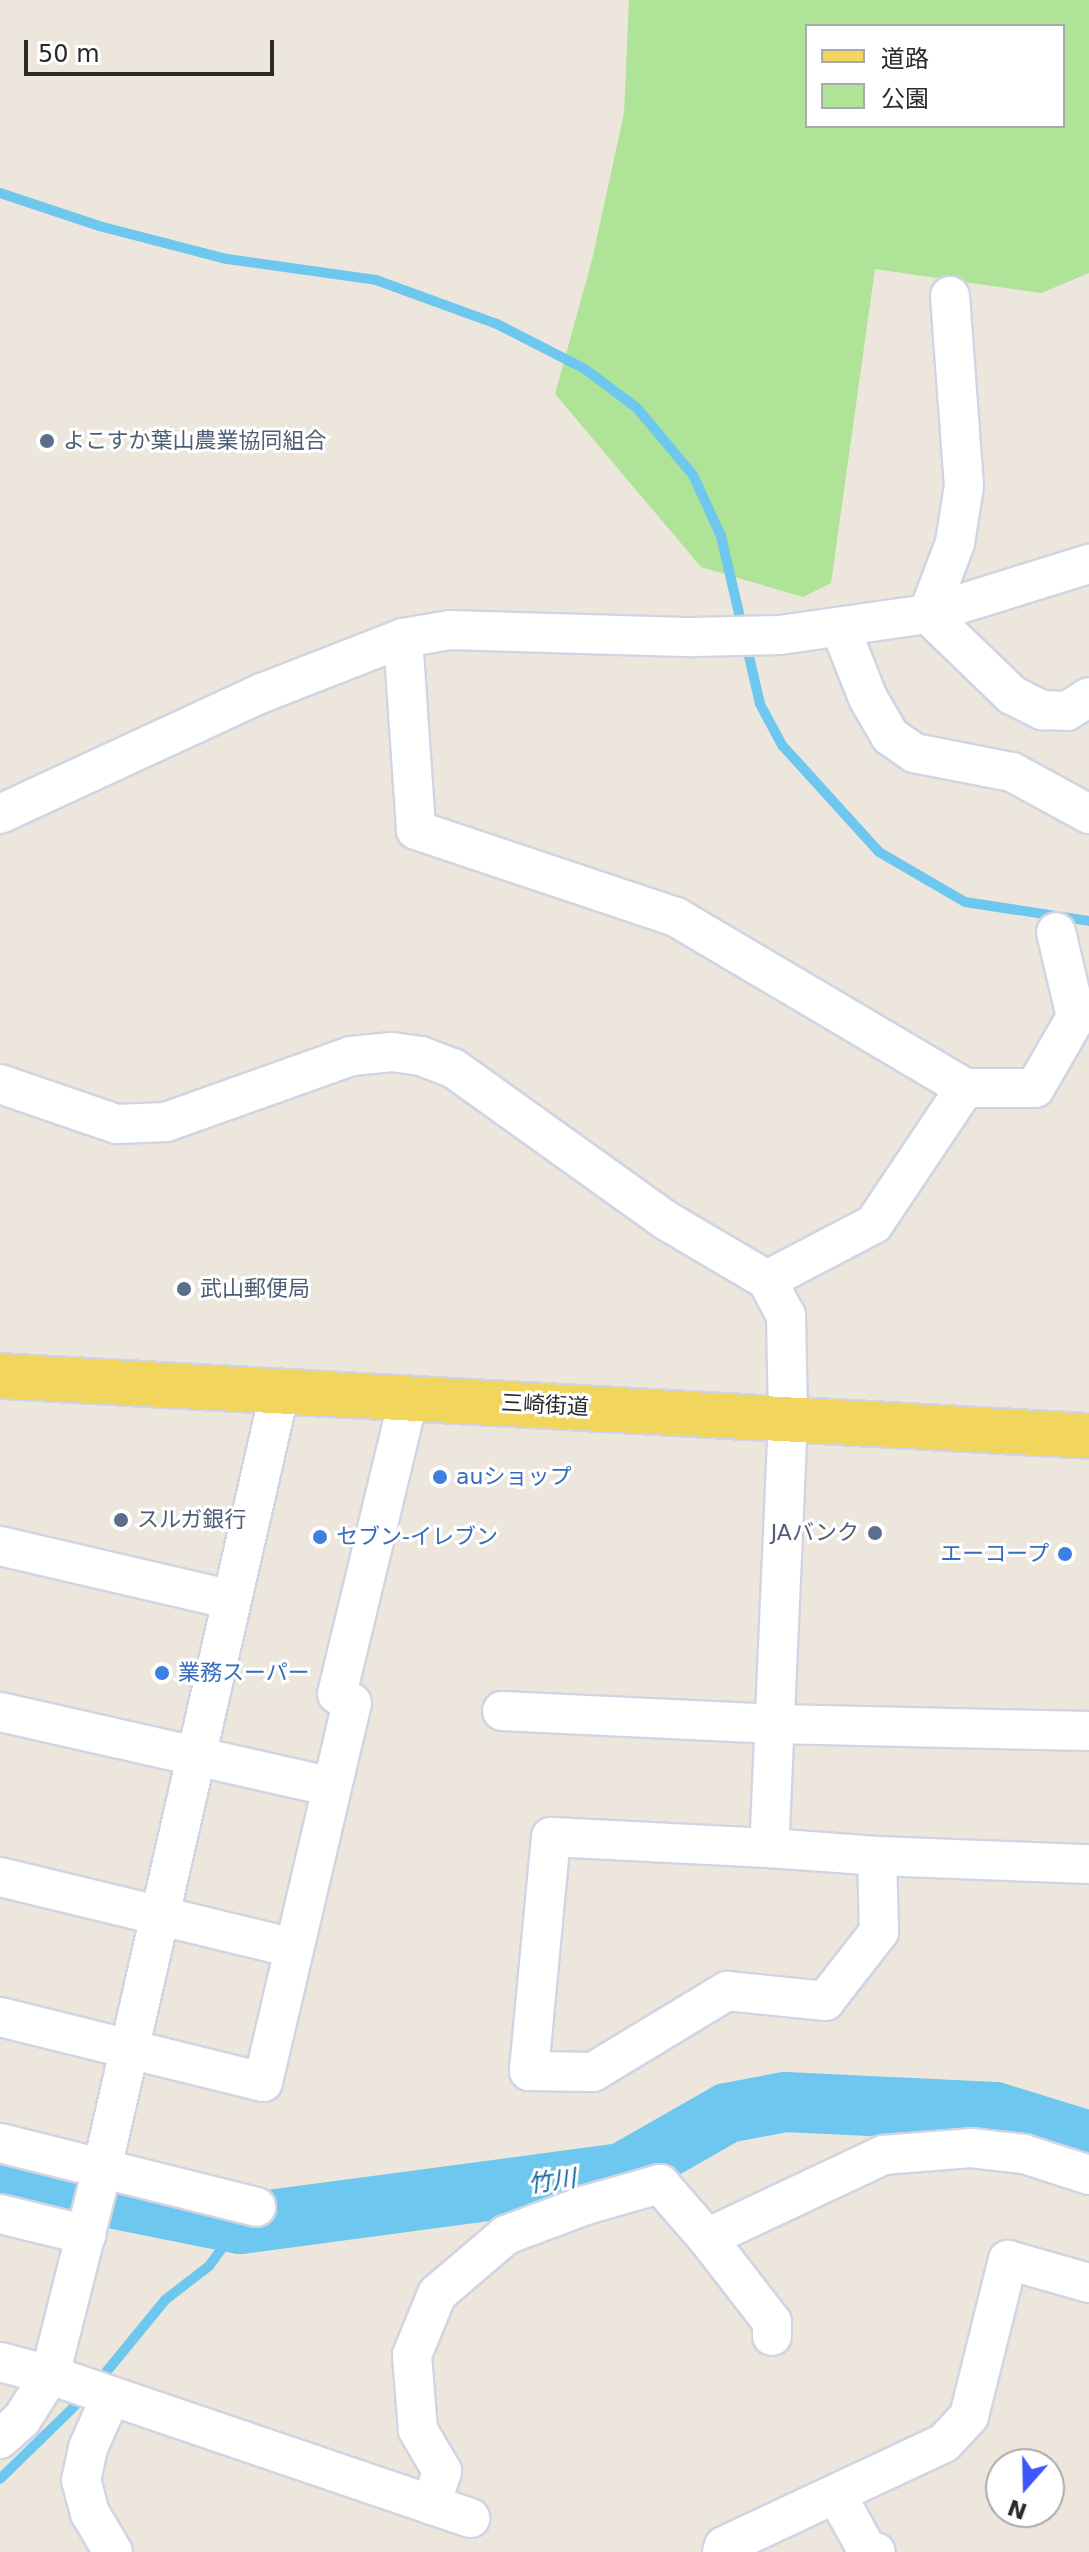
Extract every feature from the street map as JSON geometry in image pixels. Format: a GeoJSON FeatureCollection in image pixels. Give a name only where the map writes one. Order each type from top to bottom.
{"type":"FeatureCollection","features":[{"type":"Feature","properties":{"kind":"main road","name":"三崎街道"},"geometry":{"type":"LineString","coordinates":[[0,1376],[1089,1436]]}},
{"type":"Feature","properties":{"kind":"street"},"geometry":{"type":"LineString","coordinates":[[928,614],[955,543],[964,486],[950,296]]}},
{"type":"Feature","properties":{"kind":"street"},"geometry":{"type":"LineString","coordinates":[[0,814],[262,693],[403,638],[450,630],[693,637],[780,635],[928,614],[1089,564]]}},
{"type":"Feature","properties":{"kind":"street"},"geometry":{"type":"LineString","coordinates":[[928,614],[1012,695],[1042,710],[1067,711],[1089,697]]}},
{"type":"Feature","properties":{"kind":"street"},"geometry":{"type":"LineString","coordinates":[[840,627],[868,698],[890,736],[914,753],[1012,772],[1089,814]]}},
{"type":"Feature","properties":{"kind":"street"},"geometry":{"type":"LineString","coordinates":[[403,638],[416,830],[676,917],[965,1088],[1035,1088],[1076,1017],[1056,932]]}},
{"type":"Feature","properties":{"kind":"street"},"geometry":{"type":"LineString","coordinates":[[0,1084],[117,1124],[166,1122],[351,1056],[392,1052],[421,1056],[453,1068],[667,1221],[767,1280],[786,1315],[788,1418],[769,1848]]}},
{"type":"Feature","properties":{"kind":"street"},"geometry":{"type":"LineString","coordinates":[[767,1280],[874,1224],[965,1088]]}},
{"type":"Feature","properties":{"kind":"street"},"geometry":{"type":"LineString","coordinates":[[0,2439],[22,2419],[50,2375],[130,2050],[280,1390]]}},
{"type":"Feature","properties":{"kind":"street"},"geometry":{"type":"LineString","coordinates":[[0,2017],[263,2082],[352,1703],[337,1694],[409,1397]]}},
{"type":"Feature","properties":{"kind":"street"},"geometry":{"type":"LineString","coordinates":[[0,1546],[232,1600]]}},
{"type":"Feature","properties":{"kind":"street"},"geometry":{"type":"LineString","coordinates":[[502,1711],[776,1724],[1089,1731]]}},
{"type":"Feature","properties":{"kind":"street"},"geometry":{"type":"LineString","coordinates":[[0,1712],[332,1787]]}},
{"type":"Feature","properties":{"kind":"street"},"geometry":{"type":"LineString","coordinates":[[877,1856],[879,1932],[825,2001],[727,1991],[593,2072],[529,2071],[551,1837],[877,1856],[1089,1864]]}},
{"type":"Feature","properties":{"kind":"street"},"geometry":{"type":"LineString","coordinates":[[0,1877],[294,1948]]}},
{"type":"Feature","properties":{"kind":"street"},"geometry":{"type":"LineString","coordinates":[[0,2143],[256,2207]]}},
{"type":"Feature","properties":{"kind":"street"},"geometry":{"type":"LineString","coordinates":[[707,2238],[883,2155],[971,2148],[1024,2154],[1089,2175]]}},
{"type":"Feature","properties":{"kind":"street"},"geometry":{"type":"LineString","coordinates":[[431,2505],[442,2471],[418,2430],[412,2355],[437,2294],[506,2235],[586,2205],[660,2184],[707,2238],[772,2322],[772,2336]]}},
{"type":"Feature","properties":{"kind":"street"},"geometry":{"type":"LineString","coordinates":[[0,2214],[86,2235]]}},
{"type":"Feature","properties":{"kind":"street"},"geometry":{"type":"LineString","coordinates":[[722,2552],[724,2546],[944,2443],[969,2416],[1008,2260],[1089,2283]]}},
{"type":"Feature","properties":{"kind":"street"},"geometry":{"type":"LineString","coordinates":[[0,2362],[50,2375],[470,2518]]}},
{"type":"Feature","properties":{"kind":"street"},"geometry":{"type":"LineString","coordinates":[[111,2396],[88,2448],[81,2480],[90,2513],[113,2552]]}},
{"type":"Feature","properties":{"kind":"street"},"geometry":{"type":"LineString","coordinates":[[836,2494],[867,2550],[876,2552]]}},
{"type":"Feature","properties":{"kind":"green space"},"geometry":{"type":"Polygon","coordinates":[[[629,0],[1089,0],[1089,273],[1041,293],[875,269],[831,583],[803,597],[701,567],[555,394],[593,256],[624,113],[629,0]]]}},
{"type":"Feature","properties":{"kind":"waterway"},"geometry":{"type":"LineString","coordinates":[[0,193],[99,226],[227,259],[376,280],[497,324],[585,369],[637,408],[693,475],[721,536],[760,704],[782,745],[879,852],[965,902],[1089,921]]}},
{"type":"Feature","properties":{"kind":"waterway","name":"竹川"},"geometry":{"type":"LineString","coordinates":[[0,2176],[240,2224],[622,2173],[727,2113],[785,2102],[995,2112],[1089,2141]]}},
{"type":"Feature","properties":{"kind":"waterway"},"geometry":{"type":"LineString","coordinates":[[98,2382],[165,2300],[209,2266],[240,2224]]}},
{"type":"Feature","properties":{"kind":"waterway"},"geometry":{"type":"LineString","coordinates":[[0,2479],[84,2397]]}},
{"type":"Feature","properties":{"kind":"place","name":"よこすか葉山農業協同組合"},"geometry":{"type":"Point","coordinates":[47,441]}},
{"type":"Feature","properties":{"kind":"place","name":"武山郵便局"},"geometry":{"type":"Point","coordinates":[184,1289]}},
{"type":"Feature","properties":{"kind":"place","name":"auショップ"},"geometry":{"type":"Point","coordinates":[440,1477]}},
{"type":"Feature","properties":{"kind":"place","name":"スルガ銀行"},"geometry":{"type":"Point","coordinates":[121,1520]}},
{"type":"Feature","properties":{"kind":"place","name":"JAバンク"},"geometry":{"type":"Point","coordinates":[875,1533]}},
{"type":"Feature","properties":{"kind":"place","name":"セブン-イレブン"},"geometry":{"type":"Point","coordinates":[320,1537]}},
{"type":"Feature","properties":{"kind":"place","name":"エーコープ"},"geometry":{"type":"Point","coordinates":[1065,1554]}},
{"type":"Feature","properties":{"kind":"place","name":"業務スーパー"},"geometry":{"type":"Point","coordinates":[162,1673]}}]}
